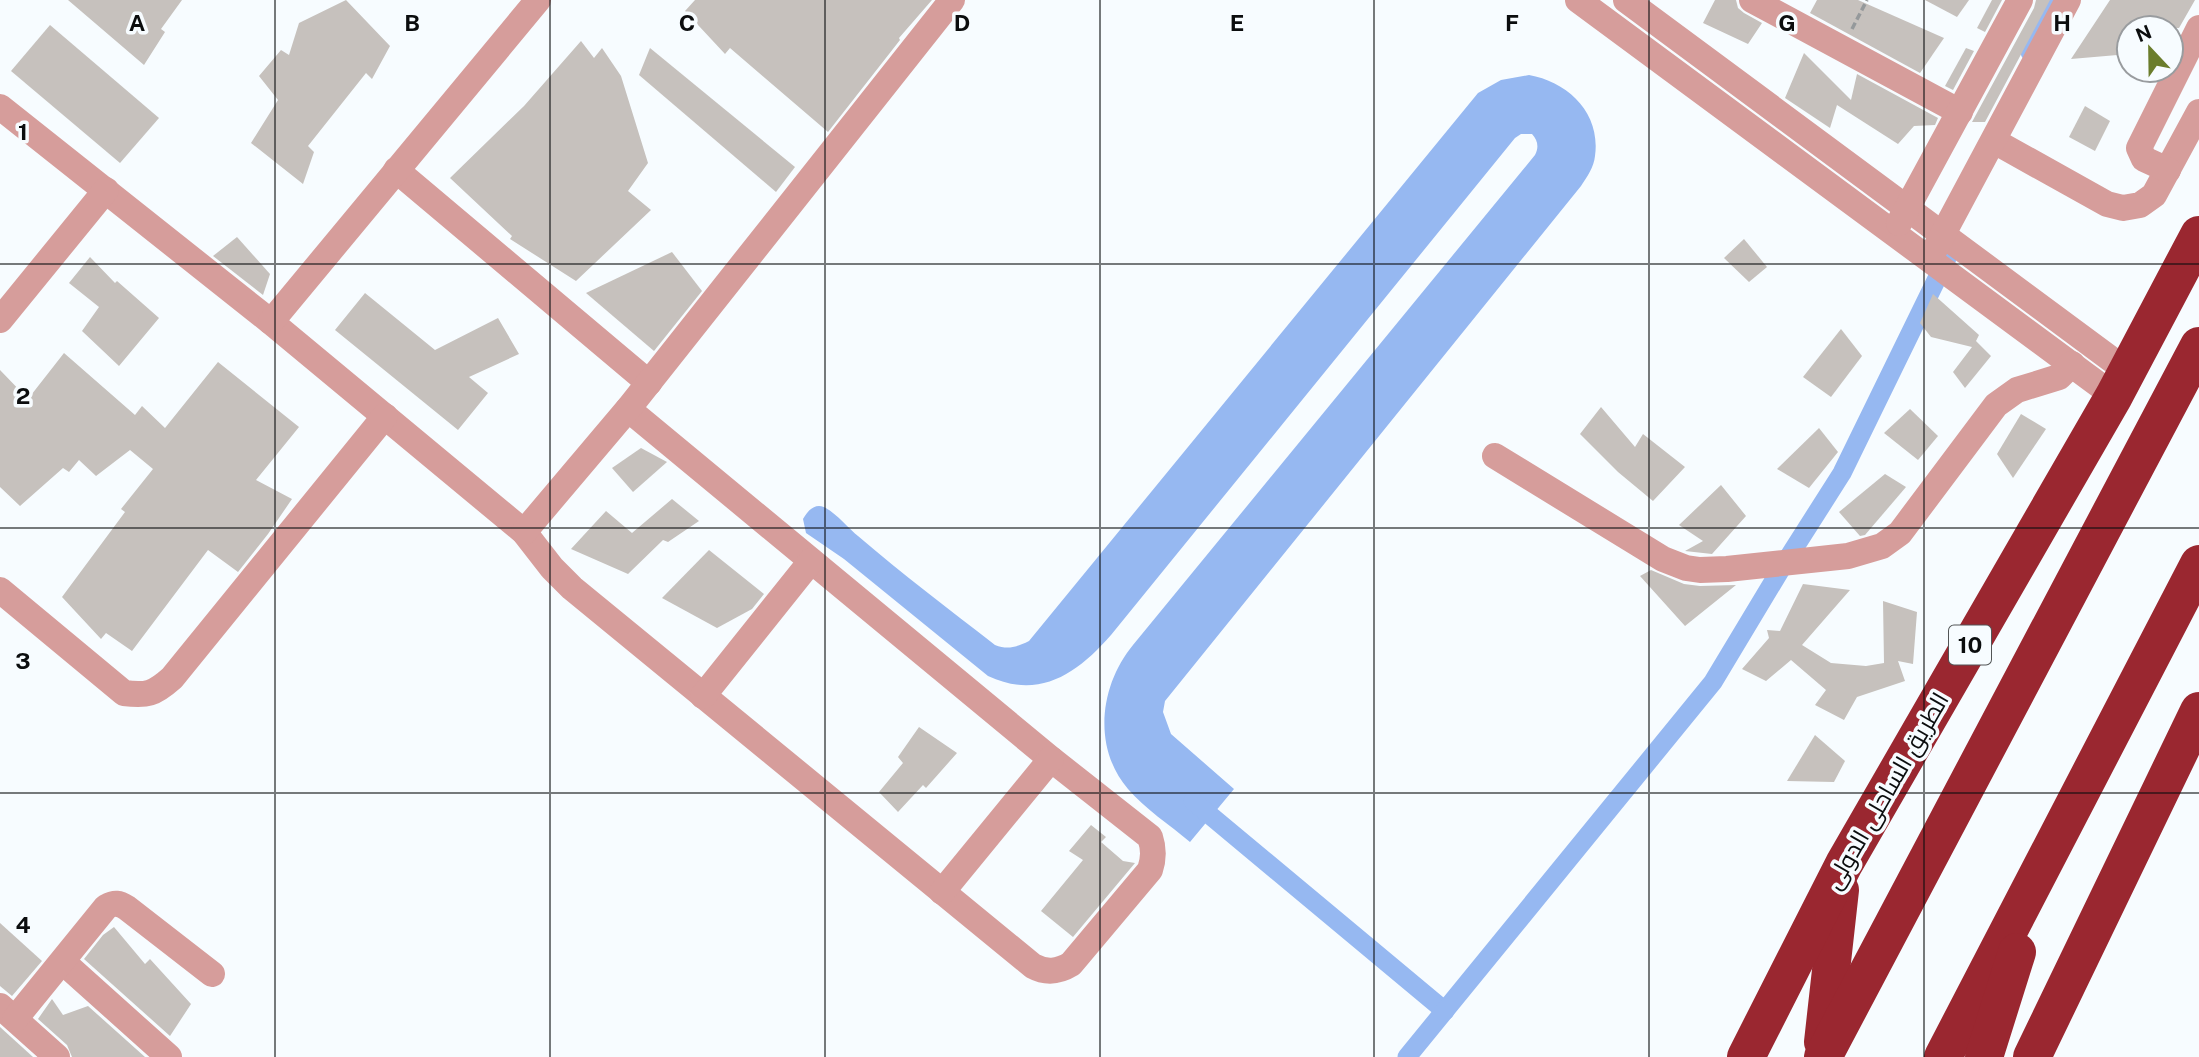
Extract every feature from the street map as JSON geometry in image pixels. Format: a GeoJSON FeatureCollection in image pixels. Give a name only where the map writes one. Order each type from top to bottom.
{"type":"FeatureCollection","features":[{"type":"Feature","properties":{"kind":"highway","name":"الطريق الساحلى الدولى"},"geometry":{"type":"LineString","coordinates":[[1746,1057],[1844,864],[2121,383],[2199,234]]}},
{"type":"Feature","properties":{"kind":"highway","name":"10"},"geometry":{"type":"LineString","coordinates":[[1822,1057],[2199,346]]}},
{"type":"Feature","properties":{"kind":"highway"},"geometry":{"type":"LineString","coordinates":[[1943,1057],[2199,564]]}},
{"type":"Feature","properties":{"kind":"highway"},"geometry":{"type":"LineString","coordinates":[[2032,1057],[2199,711]]}},
{"type":"Feature","properties":{"kind":"highway"},"geometry":{"type":"LineString","coordinates":[[1984,1057],[2047,856]]}},
{"type":"Feature","properties":{"kind":"highway"},"geometry":{"type":"LineString","coordinates":[[1822,1057],[1844,864]]}},
{"type":"Feature","properties":{"kind":"street"},"geometry":{"type":"LineString","coordinates":[[271,322],[538,0]]}},
{"type":"Feature","properties":{"kind":"street"},"geometry":{"type":"LineString","coordinates":[[524,532],[649,383],[952,0]]}},
{"type":"Feature","properties":{"kind":"street"},"geometry":{"type":"LineString","coordinates":[[1578,0],[2072,364],[2121,383]]}},
{"type":"Feature","properties":{"kind":"street"},"geometry":{"type":"LineString","coordinates":[[1626,0],[1943,234],[2121,383]]}},
{"type":"Feature","properties":{"kind":"street"},"geometry":{"type":"LineString","coordinates":[[1752,0],[1960,112]]}},
{"type":"Feature","properties":{"kind":"street"},"geometry":{"type":"LineString","coordinates":[[1894,232],[2020,0]]}},
{"type":"Feature","properties":{"kind":"street"},"geometry":{"type":"LineString","coordinates":[[1929,260],[2068,0]]}},
{"type":"Feature","properties":{"kind":"street"},"geometry":{"type":"LineString","coordinates":[[2168,170],[2144,159],[2139,148],[2199,28]]}},
{"type":"Feature","properties":{"kind":"street"},"geometry":{"type":"LineString","coordinates":[[0,107],[385,416],[524,532],[552,568],[572,588],[1033,966],[1042,971],[1052,971],[1061,970],[1071,964],[1145,877],[1154,859],[1150,837],[1051,759],[628,409]]}},
{"type":"Feature","properties":{"kind":"street"},"geometry":{"type":"LineString","coordinates":[[1994,141],[2106,204],[2123,208],[2140,205],[2154,195],[2199,112]]}},
{"type":"Feature","properties":{"kind":"street"},"geometry":{"type":"LineString","coordinates":[[396,170],[649,383]]}},
{"type":"Feature","properties":{"kind":"street"},"geometry":{"type":"LineString","coordinates":[[0,320],[106,190]]}},
{"type":"Feature","properties":{"kind":"street"},"geometry":{"type":"LineString","coordinates":[[1495,456],[1663,559],[1686,568],[1714,570],[1848,556],[1882,546],[1900,533],[1996,405],[2029,386],[2059,377],[2072,364]]}},
{"type":"Feature","properties":{"kind":"street"},"geometry":{"type":"LineString","coordinates":[[0,590],[124,693],[144,696],[172,678],[385,416]]}},
{"type":"Feature","properties":{"kind":"street"},"geometry":{"type":"LineString","coordinates":[[703,696],[811,561]]}},
{"type":"Feature","properties":{"kind":"street"},"geometry":{"type":"LineString","coordinates":[[942,892],[1051,759]]}},
{"type":"Feature","properties":{"kind":"street"},"geometry":{"type":"LineString","coordinates":[[57,1057],[7,1013],[63,962],[106,907],[113,903],[120,904],[212,974]]}},
{"type":"Feature","properties":{"kind":"street"},"geometry":{"type":"LineString","coordinates":[[63,962],[169,1057]]}},
{"type":"Feature","properties":{"kind":"path"},"geometry":{"type":"LineString","coordinates":[[1842,49],[1867,0]]}},
{"type":"Feature","properties":{"kind":"water"},"geometry":{"type":"Polygon","coordinates":[[[1529,75],[1569,92],[1587,113],[1595,140],[1592,168],[1581,186],[1165,701],[1163,712],[1171,734],[1234,789],[1190,842],[1142,803],[1128,789],[1117,772],[1105,736],[1107,697],[1113,678],[1133,645],[1535,155],[1537,144],[1532,134],[1521,134],[1515,138],[1111,635],[1071,671],[1040,684],[1024,685],[1007,683],[988,676],[844,559],[806,533],[803,519],[814,507],[823,507],[995,645],[1012,647],[1029,641],[1478,93],[1501,80],[1529,75]]]}},
{"type":"Feature","properties":{"kind":"building"},"geometry":{"type":"Polygon","coordinates":[[[68,0],[182,0],[161,29],[165,32],[144,65],[68,0]]]}},
{"type":"Feature","properties":{"kind":"building"},"geometry":{"type":"Polygon","coordinates":[[[346,0],[390,46],[372,79],[366,73],[308,146],[314,152],[303,184],[251,143],[278,100],[259,76],[281,50],[289,55],[299,23],[346,0]]]}},
{"type":"Feature","properties":{"kind":"building"},"geometry":{"type":"Polygon","coordinates":[[[695,0],[932,0],[899,38],[828,132],[730,48],[725,54],[685,11],[695,0]]]}},
{"type":"Feature","properties":{"kind":"building"},"geometry":{"type":"Polygon","coordinates":[[[1715,0],[1736,0],[1738,8],[1762,23],[1748,44],[1703,23],[1715,0]]]}},
{"type":"Feature","properties":{"kind":"building"},"geometry":{"type":"Polygon","coordinates":[[[1817,0],[1858,0],[1944,38],[1920,73],[1810,13],[1817,0]]]}},
{"type":"Feature","properties":{"kind":"building"},"geometry":{"type":"Polygon","coordinates":[[[1925,0],[1969,0],[1957,17],[1925,0]]]}},
{"type":"Feature","properties":{"kind":"building"},"geometry":{"type":"Polygon","coordinates":[[[1992,0],[2002,0],[1985,32],[1977,28],[1992,0]]]}},
{"type":"Feature","properties":{"kind":"building"},"geometry":{"type":"Polygon","coordinates":[[[2036,0],[2050,0],[1985,122],[1972,122],[2034,8],[2036,0]]]}},
{"type":"Feature","properties":{"kind":"building"},"geometry":{"type":"Polygon","coordinates":[[[2110,0],[2195,0],[2185,18],[2185,14],[2115,14],[2115,55],[2071,59],[2110,0]]]}},
{"type":"Feature","properties":{"kind":"building"},"geometry":{"type":"Polygon","coordinates":[[[50,25],[159,118],[120,163],[11,71],[50,25]]]}},
{"type":"Feature","properties":{"kind":"building"},"geometry":{"type":"Polygon","coordinates":[[[581,41],[594,58],[602,48],[621,76],[648,163],[628,191],[651,210],[576,281],[510,239],[512,236],[450,178],[524,106],[581,41]]]}},
{"type":"Feature","properties":{"kind":"building"},"geometry":{"type":"Polygon","coordinates":[[[650,48],[795,167],[776,192],[639,75],[650,48]]]}},
{"type":"Feature","properties":{"kind":"building"},"geometry":{"type":"Polygon","coordinates":[[[1966,48],[1974,51],[1953,90],[1945,86],[1966,48]]]}},
{"type":"Feature","properties":{"kind":"building"},"geometry":{"type":"Polygon","coordinates":[[[1804,53],[1851,100],[1857,74],[1938,118],[1935,125],[1914,126],[1898,144],[1837,105],[1830,128],[1785,98],[1804,53]]]}},
{"type":"Feature","properties":{"kind":"building"},"geometry":{"type":"Polygon","coordinates":[[[2085,106],[2110,121],[2095,151],[2069,137],[2085,106]]]}},
{"type":"Feature","properties":{"kind":"building"},"geometry":{"type":"Polygon","coordinates":[[[237,237],[270,274],[263,295],[213,256],[237,237]]]}},
{"type":"Feature","properties":{"kind":"building"},"geometry":{"type":"Polygon","coordinates":[[[1744,239],[1767,267],[1749,282],[1724,258],[1744,239]]]}},
{"type":"Feature","properties":{"kind":"building"},"geometry":{"type":"Polygon","coordinates":[[[672,252],[702,291],[654,351],[586,293],[672,252]]]}},
{"type":"Feature","properties":{"kind":"building"},"geometry":{"type":"Polygon","coordinates":[[[90,257],[115,283],[117,281],[159,318],[119,366],[82,331],[99,307],[69,283],[90,257]]]}},
{"type":"Feature","properties":{"kind":"building"},"geometry":{"type":"Polygon","coordinates":[[[365,293],[435,350],[498,318],[519,354],[469,377],[488,393],[458,430],[335,330],[365,293]]]}},
{"type":"Feature","properties":{"kind":"building"},"geometry":{"type":"Polygon","coordinates":[[[1933,294],[1979,335],[1976,341],[1991,356],[1965,388],[1953,372],[1972,347],[1931,337],[1920,323],[1933,294]]]}},
{"type":"Feature","properties":{"kind":"building"},"geometry":{"type":"Polygon","coordinates":[[[1841,329],[1862,356],[1831,397],[1803,377],[1841,329]]]}},
{"type":"Feature","properties":{"kind":"building"},"geometry":{"type":"Polygon","coordinates":[[[64,353],[135,415],[142,406],[165,428],[218,362],[299,427],[256,480],[292,499],[268,534],[238,572],[208,550],[132,651],[106,633],[101,639],[62,597],[125,512],[121,509],[153,469],[130,450],[96,476],[79,460],[69,472],[63,468],[20,506],[0,487],[0,370],[28,399],[64,353]]]}},
{"type":"Feature","properties":{"kind":"building"},"geometry":{"type":"Polygon","coordinates":[[[1601,407],[1635,447],[1643,434],[1685,467],[1653,501],[1618,472],[1580,434],[1601,407]]]}},
{"type":"Feature","properties":{"kind":"building"},"geometry":{"type":"Polygon","coordinates":[[[1910,409],[1938,436],[1918,460],[1884,433],[1910,409]]]}},
{"type":"Feature","properties":{"kind":"building"},"geometry":{"type":"Polygon","coordinates":[[[2021,414],[2046,429],[2013,478],[1997,454],[2021,414]]]}},
{"type":"Feature","properties":{"kind":"building"},"geometry":{"type":"Polygon","coordinates":[[[1819,428],[1838,452],[1809,488],[1777,469],[1819,428]]]}},
{"type":"Feature","properties":{"kind":"building"},"geometry":{"type":"Polygon","coordinates":[[[641,448],[667,462],[633,492],[612,468],[641,448]]]}},
{"type":"Feature","properties":{"kind":"building"},"geometry":{"type":"Polygon","coordinates":[[[1885,474],[1906,487],[1865,535],[1860,536],[1839,512],[1885,474]]]}},
{"type":"Feature","properties":{"kind":"building"},"geometry":{"type":"Polygon","coordinates":[[[1721,485],[1746,516],[1712,554],[1685,551],[1703,541],[1679,525],[1721,485]]]}},
{"type":"Feature","properties":{"kind":"building"},"geometry":{"type":"Polygon","coordinates":[[[672,499],[699,521],[668,542],[663,540],[628,574],[571,549],[606,511],[632,533],[672,499]]]}},
{"type":"Feature","properties":{"kind":"building"},"geometry":{"type":"Polygon","coordinates":[[[709,550],[764,594],[752,609],[717,628],[662,598],[709,550]]]}},
{"type":"Feature","properties":{"kind":"building"},"geometry":{"type":"Polygon","coordinates":[[[1651,570],[1684,584],[1736,585],[1685,626],[1640,576],[1651,570]]]}},
{"type":"Feature","properties":{"kind":"building"},"geometry":{"type":"Polygon","coordinates":[[[1803,584],[1850,590],[1802,645],[1831,663],[1866,666],[1884,663],[1883,601],[1917,612],[1913,664],[1898,661],[1905,681],[1857,697],[1844,720],[1815,705],[1826,690],[1791,660],[1766,681],[1742,669],[1769,638],[1767,630],[1780,631],[1803,584]]]}},
{"type":"Feature","properties":{"kind":"building"},"geometry":{"type":"Polygon","coordinates":[[[919,727],[957,753],[926,788],[923,785],[898,812],[879,792],[903,763],[898,757],[919,727]]]}},
{"type":"Feature","properties":{"kind":"building"},"geometry":{"type":"Polygon","coordinates":[[[1815,735],[1845,761],[1834,782],[1787,781],[1815,735]]]}},
{"type":"Feature","properties":{"kind":"building"},"geometry":{"type":"Polygon","coordinates":[[[1091,825],[1106,837],[1101,842],[1123,861],[1135,863],[1073,937],[1041,911],[1083,860],[1069,851],[1091,825]]]}},
{"type":"Feature","properties":{"kind":"building"},"geometry":{"type":"Polygon","coordinates":[[[0,923],[42,961],[12,996],[0,986],[0,923]]]}},
{"type":"Feature","properties":{"kind":"building"},"geometry":{"type":"Polygon","coordinates":[[[114,927],[145,964],[150,959],[191,1004],[170,1036],[84,959],[103,935],[114,927]]]}},
{"type":"Feature","properties":{"kind":"building"},"geometry":{"type":"Polygon","coordinates":[[[52,999],[63,1015],[88,1006],[145,1057],[72,1057],[67,1045],[38,1019],[52,999]]]}},
{"type":"Feature","properties":{"kind":"building"},"geometry":{"type":"Polygon","coordinates":[[[0,1027],[33,1057],[0,1057],[0,1027]]]}},
{"type":"Feature","properties":{"kind":"waterway"},"geometry":{"type":"LineString","coordinates":[[2030,52],[2048,0]]}},
{"type":"Feature","properties":{"kind":"waterway"},"geometry":{"type":"LineString","coordinates":[[1407,1057],[1713,682],[1842,473],[1947,258]]}},
{"type":"Feature","properties":{"kind":"waterway"},"geometry":{"type":"LineString","coordinates":[[1193,801],[1445,1011]]}}]}
